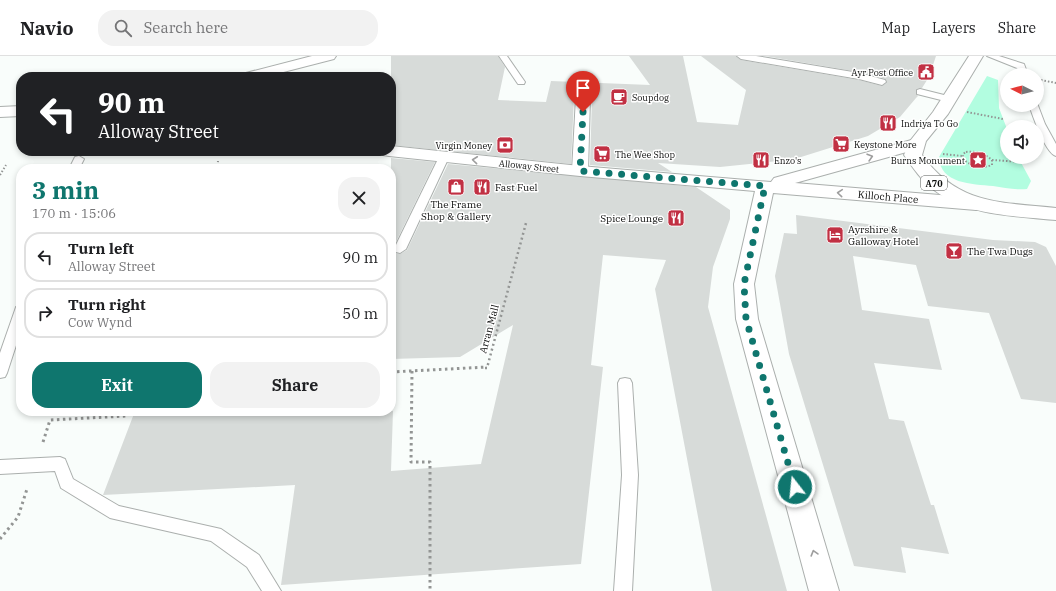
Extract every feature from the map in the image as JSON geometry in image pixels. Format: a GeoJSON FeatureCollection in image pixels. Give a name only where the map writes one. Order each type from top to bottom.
{"type":"FeatureCollection","features":[{"type":"Feature","properties":{"kind":"street"},"geometry":{"type":"LineString","coordinates":[[267,72],[329,56]]}},
{"type":"Feature","properties":{"kind":"street"},"geometry":{"type":"LineString","coordinates":[[824,591],[746,319],[744,284],[765,186],[915,144],[935,121],[968,60]]}},
{"type":"Feature","properties":{"kind":"street"},"geometry":{"type":"LineString","coordinates":[[580,171],[583,97]]}},
{"type":"Feature","properties":{"kind":"street"},"geometry":{"type":"LineString","coordinates":[[0,112],[16,111]]}},
{"type":"Feature","properties":{"kind":"street","name":"A70"},"geometry":{"type":"LineString","coordinates":[[915,144],[912,155],[920,169],[936,185],[955,196],[976,204]]}},
{"type":"Feature","properties":{"kind":"street","name":"Alloway Street"},"geometry":{"type":"LineString","coordinates":[[396,152],[580,171],[765,186]]}},
{"type":"Feature","properties":{"kind":"street","name":"Killoch Place"},"geometry":{"type":"LineString","coordinates":[[765,186],[1011,208]]}},
{"type":"Feature","properties":{"kind":"street","name":"A70"},"geometry":{"type":"LineString","coordinates":[[1011,208],[1056,214]]}},
{"type":"Feature","properties":{"kind":"street","name":"A70"},"geometry":{"type":"LineString","coordinates":[[1011,208],[1056,227]]}},
{"type":"Feature","properties":{"kind":"lane"},"geometry":{"type":"LineString","coordinates":[[503,56],[521,82]]}},
{"type":"Feature","properties":{"kind":"lane"},"geometry":{"type":"LineString","coordinates":[[741,56],[768,58],[882,82]]}},
{"type":"Feature","properties":{"kind":"lane"},"geometry":{"type":"LineString","coordinates":[[991,56],[1021,66],[1022,68]]}},
{"type":"Feature","properties":{"kind":"lane"},"geometry":{"type":"LineString","coordinates":[[920,92],[946,103]]}},
{"type":"Feature","properties":{"kind":"lane"},"geometry":{"type":"LineString","coordinates":[[1036,112],[1040,124],[1056,153]]}},
{"type":"Feature","properties":{"kind":"lane"},"geometry":{"type":"LineString","coordinates":[[400,249],[444,157]]}},
{"type":"Feature","properties":{"kind":"lane"},"geometry":{"type":"LineString","coordinates":[[76,164],[79,159]]}},
{"type":"Feature","properties":{"kind":"lane"},"geometry":{"type":"LineString","coordinates":[[0,373],[16,325]]}},
{"type":"Feature","properties":{"kind":"lane"},"geometry":{"type":"LineString","coordinates":[[623,591],[630,475],[625,383]]}},
{"type":"Feature","properties":{"kind":"lane"},"geometry":{"type":"LineString","coordinates":[[0,467],[60,464],[67,483],[116,513],[215,534],[253,561],[272,591]]}},
{"type":"Feature","properties":{"kind":"path"},"geometry":{"type":"LineString","coordinates":[[1044,81],[1056,83]]}},
{"type":"Feature","properties":{"kind":"path"},"geometry":{"type":"LineString","coordinates":[[946,103],[1003,119]]}},
{"type":"Feature","properties":{"kind":"path"},"geometry":{"type":"LineString","coordinates":[[992,160],[992,165],[981,167],[968,163],[962,156],[966,152],[975,152],[986,155],[992,160],[1000,161]]}},
{"type":"Feature","properties":{"kind":"path"},"geometry":{"type":"LineString","coordinates":[[0,175],[6,164]]}},
{"type":"Feature","properties":{"kind":"path","name":"Arran Mall"},"geometry":{"type":"LineString","coordinates":[[412,371],[487,368],[526,223]]}},
{"type":"Feature","properties":{"kind":"path"},"geometry":{"type":"LineString","coordinates":[[396,372],[412,371],[412,462],[430,462],[430,591]]}},
{"type":"Feature","properties":{"kind":"green space"},"geometry":{"type":"Polygon","coordinates":[[[987,76],[998,80],[999,108],[1004,120],[1000,120],[1000,164],[1022,164],[1031,181],[1027,189],[1010,189],[958,181],[945,173],[941,166],[939,157],[987,76]]]}},
{"type":"Feature","properties":{"kind":"building"},"geometry":{"type":"Polygon","coordinates":[[[391,56],[498,56],[505,67],[498,100],[546,102],[551,81],[650,85],[629,56],[683,56],[697,122],[738,125],[746,90],[701,56],[736,56],[741,60],[859,80],[882,86],[887,82],[885,79],[859,72],[765,56],[936,56],[929,77],[922,88],[916,89],[916,94],[918,96],[900,117],[868,136],[801,157],[778,161],[720,167],[658,163],[672,172],[590,165],[592,97],[589,93],[583,92],[578,93],[574,97],[571,164],[396,146],[396,72],[391,72],[391,56]]]}},
{"type":"Feature","properties":{"kind":"building"},"geometry":{"type":"Polygon","coordinates":[[[391,158],[435,162],[396,242],[396,164],[391,164],[391,158]]]}},
{"type":"Feature","properties":{"kind":"building"},"geometry":{"type":"Polygon","coordinates":[[[448,164],[696,187],[730,210],[730,219],[713,267],[708,307],[787,591],[712,591],[655,289],[666,260],[603,255],[591,365],[603,367],[581,564],[281,585],[295,485],[103,495],[133,416],[393,416],[391,471],[481,464],[513,325],[460,357],[396,359],[396,253],[400,254],[407,250],[448,164]]]}},
{"type":"Feature","properties":{"kind":"building"},"geometry":{"type":"Polygon","coordinates":[[[796,215],[993,240],[1035,242],[1046,247],[1056,266],[1056,403],[1021,399],[989,313],[928,306],[916,265],[853,256],[862,310],[929,319],[942,370],[874,363],[889,419],[904,421],[931,505],[934,505],[949,554],[901,547],[906,573],[854,566],[789,354],[775,276],[784,233],[797,234],[796,215]]]}},
{"type":"Feature","properties":{"kind":"place","name":"Ayr Post Office"},"geometry":{"type":"Point","coordinates":[926,72]}},
{"type":"Feature","properties":{"kind":"place","name":"Soupdog"},"geometry":{"type":"Point","coordinates":[619,97]}},
{"type":"Feature","properties":{"kind":"place","name":"Indriya To Go"},"geometry":{"type":"Point","coordinates":[888,123]}},
{"type":"Feature","properties":{"kind":"place","name":"Keystone More"},"geometry":{"type":"Point","coordinates":[841,144]}},
{"type":"Feature","properties":{"kind":"place","name":"Virgin Money"},"geometry":{"type":"Point","coordinates":[505,145]}},
{"type":"Feature","properties":{"kind":"place","name":"The Wee Shop"},"geometry":{"type":"Point","coordinates":[602,154]}},
{"type":"Feature","properties":{"kind":"place","name":"Enzo's"},"geometry":{"type":"Point","coordinates":[761,160]}},
{"type":"Feature","properties":{"kind":"place","name":"Burns Monument"},"geometry":{"type":"Point","coordinates":[978,160]}},
{"type":"Feature","properties":{"kind":"place","name":"The Frame Shop & Gallery"},"geometry":{"type":"Point","coordinates":[456,187]}},
{"type":"Feature","properties":{"kind":"place","name":"Fast Fuel"},"geometry":{"type":"Point","coordinates":[482,187]}},
{"type":"Feature","properties":{"kind":"place","name":"Spice Lounge"},"geometry":{"type":"Point","coordinates":[676,218]}},
{"type":"Feature","properties":{"kind":"place","name":"Ayrshire & Galloway Hotel"},"geometry":{"type":"Point","coordinates":[835,235]}},
{"type":"Feature","properties":{"kind":"place","name":"The Twa Dugs"},"geometry":{"type":"Point","coordinates":[954,251]}},
{"type":"Feature","properties":{"kind":"route"},"geometry":{"type":"LineString","coordinates":[[583,112],[580,171],[765,186],[744,284],[746,319],[757,352],[795,487]]}}]}
